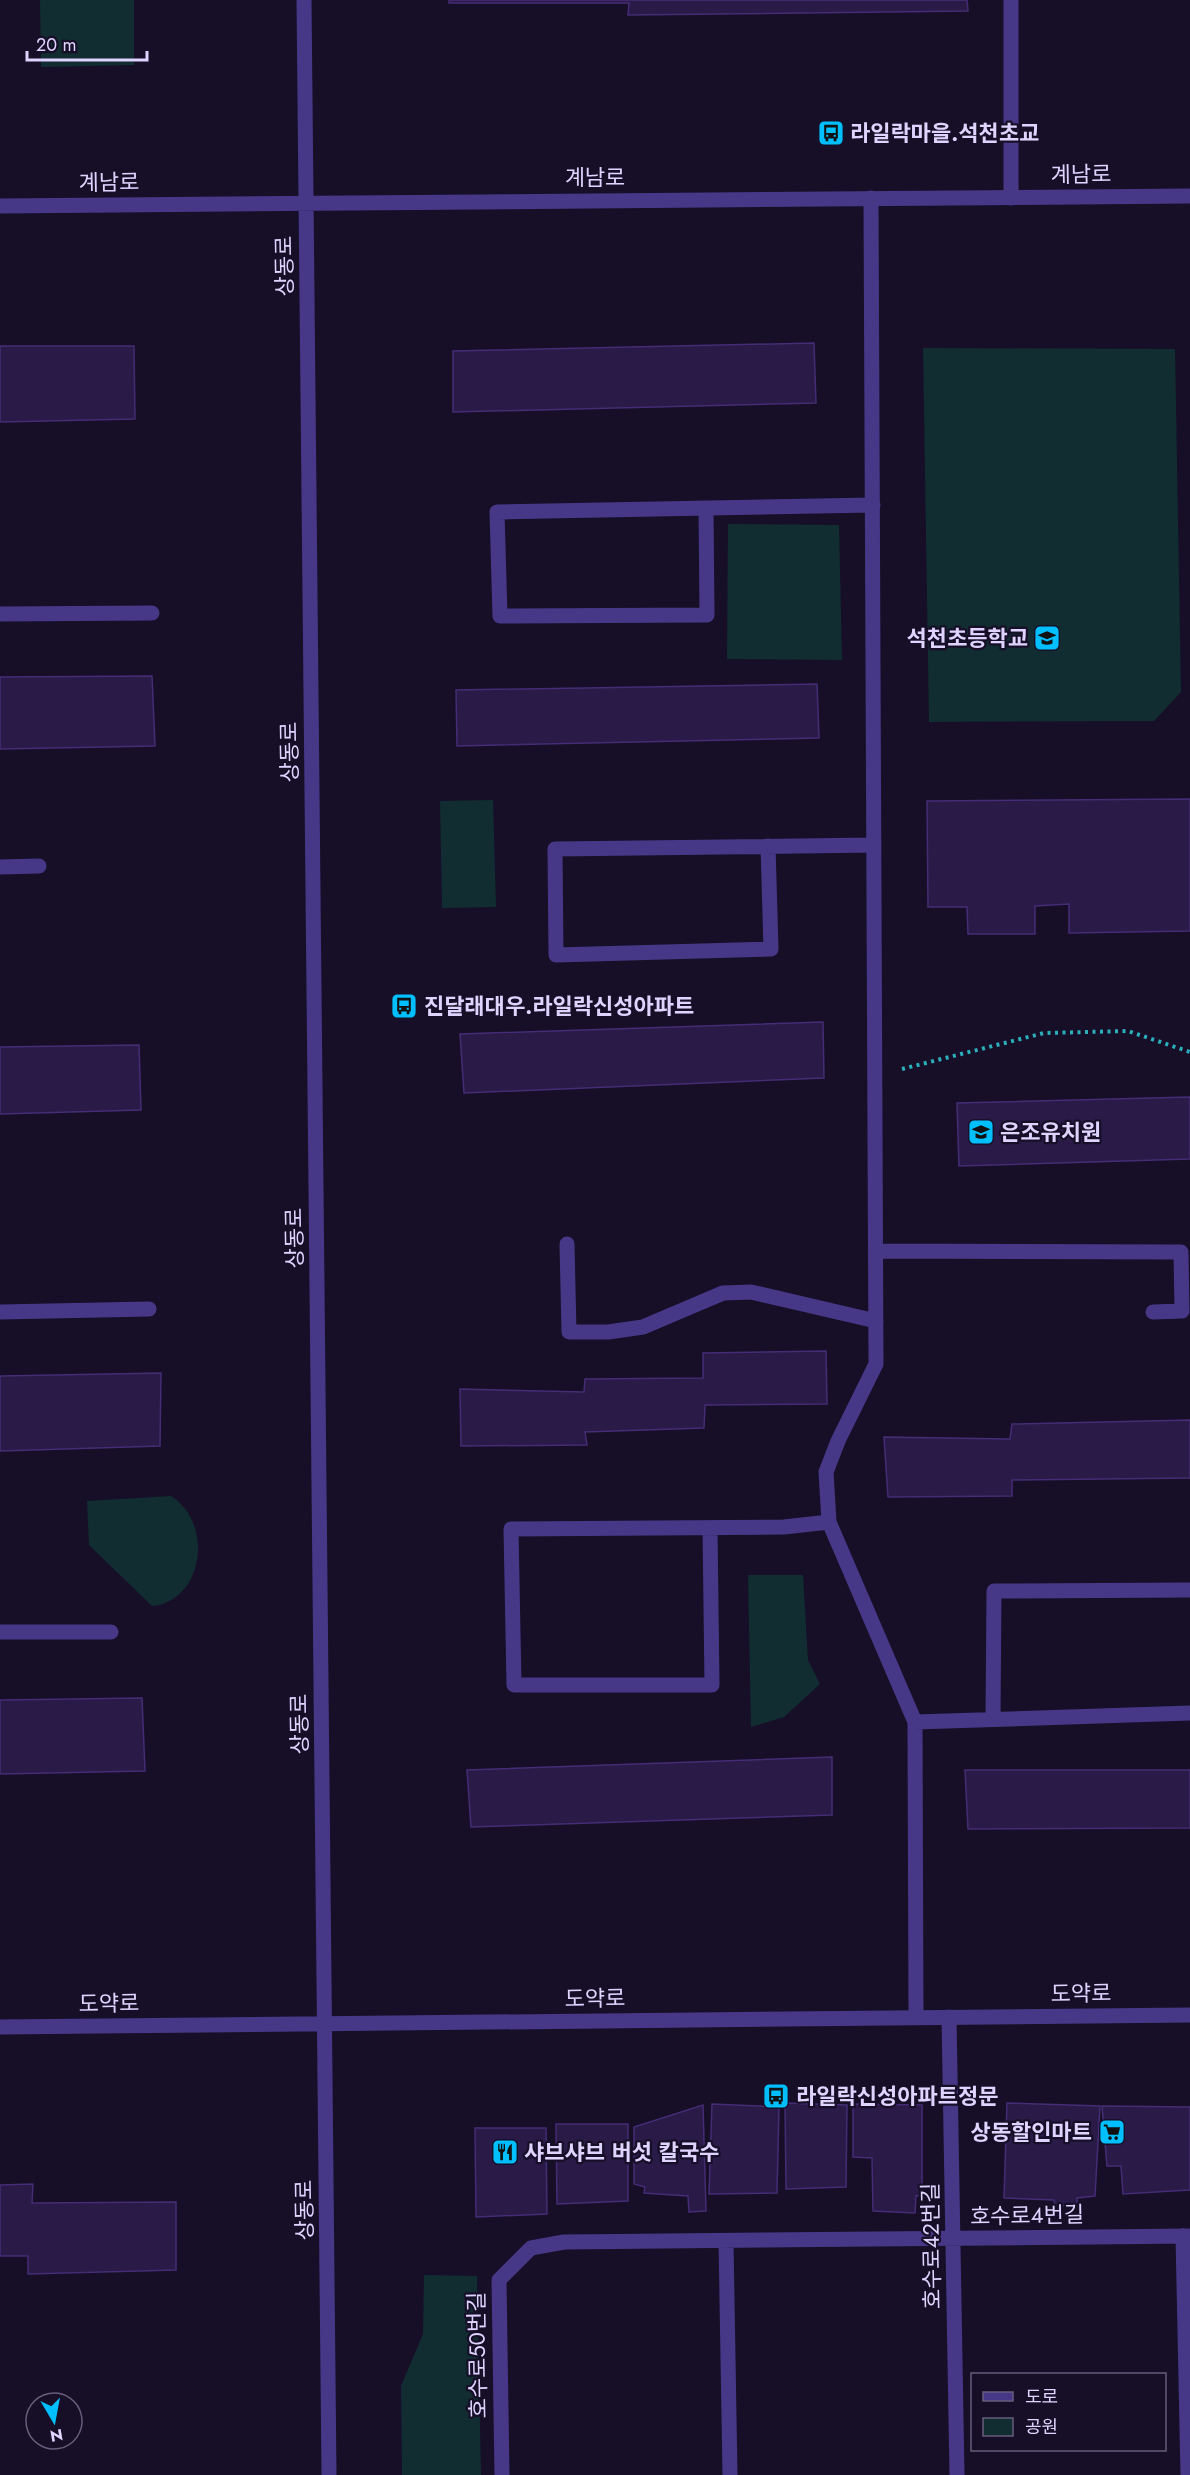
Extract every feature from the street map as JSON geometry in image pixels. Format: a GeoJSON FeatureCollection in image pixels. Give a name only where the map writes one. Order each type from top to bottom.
{"type":"FeatureCollection","features":[{"type":"Feature","properties":{"kind":"street","name":"상동로"},"geometry":{"type":"LineString","coordinates":[[304,0],[329,2475]]}},
{"type":"Feature","properties":{"kind":"street"},"geometry":{"type":"LineString","coordinates":[[1011,0],[1011,198]]}},
{"type":"Feature","properties":{"kind":"street","name":"계남로"},"geometry":{"type":"LineString","coordinates":[[0,206],[1190,196]]}},
{"type":"Feature","properties":{"kind":"street"},"geometry":{"type":"LineString","coordinates":[[871,198],[876,1364],[838,1441],[826,1472],[829,1522],[915,1722],[916,2017]]}},
{"type":"Feature","properties":{"kind":"street"},"geometry":{"type":"LineString","coordinates":[[706,508],[707,615],[500,616],[497,512],[706,508],[873,505]]}},
{"type":"Feature","properties":{"kind":"street"},"geometry":{"type":"LineString","coordinates":[[0,614],[152,613]]}},
{"type":"Feature","properties":{"kind":"street"},"geometry":{"type":"LineString","coordinates":[[768,846],[771,949],[556,955],[555,849],[768,846],[874,845]]}},
{"type":"Feature","properties":{"kind":"street"},"geometry":{"type":"LineString","coordinates":[[0,867],[39,866]]}},
{"type":"Feature","properties":{"kind":"street"},"geometry":{"type":"LineString","coordinates":[[567,1244],[569,1332],[608,1332],[643,1327],[723,1293],[751,1292],[876,1321]]}},
{"type":"Feature","properties":{"kind":"street"},"geometry":{"type":"LineString","coordinates":[[876,1251],[1181,1252],[1182,1311],[1152,1312]]}},
{"type":"Feature","properties":{"kind":"street"},"geometry":{"type":"LineString","coordinates":[[0,1312],[149,1309]]}},
{"type":"Feature","properties":{"kind":"street"},"geometry":{"type":"LineString","coordinates":[[710,1528],[712,1685],[513,1685],[511,1529],[784,1527],[829,1522]]}},
{"type":"Feature","properties":{"kind":"street"},"geometry":{"type":"LineString","coordinates":[[993,1718],[994,1591],[1190,1590]]}},
{"type":"Feature","properties":{"kind":"street"},"geometry":{"type":"LineString","coordinates":[[0,1632],[111,1632]]}},
{"type":"Feature","properties":{"kind":"street"},"geometry":{"type":"LineString","coordinates":[[915,1722],[1190,1713]]}},
{"type":"Feature","properties":{"kind":"street","name":"도약로"},"geometry":{"type":"LineString","coordinates":[[0,2027],[1190,2014]]}},
{"type":"Feature","properties":{"kind":"street","name":"호수로42번길"},"geometry":{"type":"LineString","coordinates":[[949,2017],[957,2475]]}},
{"type":"Feature","properties":{"kind":"street","name":"호수로4번길"},"geometry":{"type":"LineString","coordinates":[[531,2248],[564,2242],[1187,2236],[1188,2475]]}},
{"type":"Feature","properties":{"kind":"street"},"geometry":{"type":"LineString","coordinates":[[726,2241],[730,2475]]}},
{"type":"Feature","properties":{"kind":"street","name":"호수로50번길"},"geometry":{"type":"LineString","coordinates":[[502,2475],[499,2280],[531,2248]]}},
{"type":"Feature","properties":{"kind":"path"},"geometry":{"type":"LineString","coordinates":[[875,1076],[1044,1033],[1128,1031],[1190,1052]]}},
{"type":"Feature","properties":{"kind":"green space"},"geometry":{"type":"Polygon","coordinates":[[[40,0],[134,0],[134,65],[41,67],[40,0]]]}},
{"type":"Feature","properties":{"kind":"green space"},"geometry":{"type":"Polygon","coordinates":[[[923,348],[1175,349],[1181,692],[1154,721],[929,722],[923,348]]]}},
{"type":"Feature","properties":{"kind":"green space"},"geometry":{"type":"Polygon","coordinates":[[[728,524],[839,525],[842,660],[727,659],[728,524]]]}},
{"type":"Feature","properties":{"kind":"green space"},"geometry":{"type":"Polygon","coordinates":[[[493,800],[496,907],[442,908],[440,801],[493,800]]]}},
{"type":"Feature","properties":{"kind":"green space"},"geometry":{"type":"Polygon","coordinates":[[[171,1496],[185,1508],[193,1524],[198,1541],[197,1559],[192,1576],[183,1590],[170,1601],[152,1606],[89,1545],[87,1501],[171,1496]]]}},
{"type":"Feature","properties":{"kind":"green space"},"geometry":{"type":"Polygon","coordinates":[[[748,1575],[803,1575],[808,1660],[820,1684],[784,1717],[751,1727],[748,1575]]]}},
{"type":"Feature","properties":{"kind":"green space"},"geometry":{"type":"Polygon","coordinates":[[[424,2275],[477,2276],[481,2475],[402,2475],[401,2386],[423,2334],[424,2275]]]}},
{"type":"Feature","properties":{"kind":"building"},"geometry":{"type":"Polygon","coordinates":[[[449,0],[967,0],[968,11],[628,15],[629,3],[449,3],[449,0]]]}},
{"type":"Feature","properties":{"kind":"building"},"geometry":{"type":"Polygon","coordinates":[[[814,343],[816,403],[453,412],[453,351],[814,343]]]}},
{"type":"Feature","properties":{"kind":"building"},"geometry":{"type":"Polygon","coordinates":[[[0,346],[134,346],[135,419],[0,422],[0,346]]]}},
{"type":"Feature","properties":{"kind":"building"},"geometry":{"type":"Polygon","coordinates":[[[152,676],[155,746],[0,749],[0,677],[152,676]]]}},
{"type":"Feature","properties":{"kind":"building"},"geometry":{"type":"Polygon","coordinates":[[[817,684],[819,738],[457,746],[456,690],[817,684]]]}},
{"type":"Feature","properties":{"kind":"building"},"geometry":{"type":"Polygon","coordinates":[[[1190,799],[1190,931],[1069,933],[1069,904],[1035,906],[1035,934],[968,934],[967,907],[928,907],[927,801],[1190,799]]]}},
{"type":"Feature","properties":{"kind":"building"},"geometry":{"type":"Polygon","coordinates":[[[823,1022],[824,1078],[464,1093],[460,1034],[823,1022]]]}},
{"type":"Feature","properties":{"kind":"building"},"geometry":{"type":"Polygon","coordinates":[[[139,1045],[141,1110],[0,1114],[0,1047],[139,1045]]]}},
{"type":"Feature","properties":{"kind":"building"},"geometry":{"type":"Polygon","coordinates":[[[1190,1097],[1190,1159],[959,1166],[957,1103],[1190,1097]]]}},
{"type":"Feature","properties":{"kind":"building"},"geometry":{"type":"Polygon","coordinates":[[[826,1351],[827,1404],[705,1405],[704,1428],[585,1432],[587,1445],[461,1446],[460,1389],[584,1392],[585,1379],[703,1378],[703,1353],[826,1351]]]}},
{"type":"Feature","properties":{"kind":"building"},"geometry":{"type":"Polygon","coordinates":[[[161,1373],[160,1446],[0,1451],[0,1376],[161,1373]]]}},
{"type":"Feature","properties":{"kind":"building"},"geometry":{"type":"Polygon","coordinates":[[[1190,1420],[1190,1478],[1012,1480],[1012,1496],[888,1497],[884,1437],[1010,1439],[1012,1424],[1190,1420]]]}},
{"type":"Feature","properties":{"kind":"building"},"geometry":{"type":"Polygon","coordinates":[[[142,1698],[145,1771],[0,1774],[0,1700],[142,1698]]]}},
{"type":"Feature","properties":{"kind":"building"},"geometry":{"type":"Polygon","coordinates":[[[832,1757],[832,1815],[471,1827],[467,1770],[832,1757]]]}},
{"type":"Feature","properties":{"kind":"building"},"geometry":{"type":"Polygon","coordinates":[[[965,1770],[1190,1770],[1190,1828],[968,1829],[965,1770]]]}},
{"type":"Feature","properties":{"kind":"building"},"geometry":{"type":"Polygon","coordinates":[[[785,2103],[847,2105],[846,2187],[786,2189],[785,2103]]]}},
{"type":"Feature","properties":{"kind":"building"},"geometry":{"type":"Polygon","coordinates":[[[1007,2103],[1100,2106],[1095,2196],[1077,2198],[1077,2206],[1055,2206],[1054,2200],[1004,2198],[1007,2103]]]}},
{"type":"Feature","properties":{"kind":"building"},"geometry":{"type":"Polygon","coordinates":[[[712,2104],[779,2107],[777,2193],[709,2194],[712,2104]]]}},
{"type":"Feature","properties":{"kind":"building"},"geometry":{"type":"Polygon","coordinates":[[[853,2104],[922,2105],[922,2195],[916,2196],[915,2213],[873,2211],[872,2158],[853,2157],[853,2104]]]}},
{"type":"Feature","properties":{"kind":"building"},"geometry":{"type":"Polygon","coordinates":[[[703,2105],[706,2211],[689,2212],[688,2196],[644,2193],[645,2187],[634,2184],[634,2127],[703,2105]]]}},
{"type":"Feature","properties":{"kind":"building"},"geometry":{"type":"Polygon","coordinates":[[[1102,2106],[1190,2107],[1190,2190],[1123,2194],[1121,2166],[1107,2166],[1102,2106]]]}},
{"type":"Feature","properties":{"kind":"building"},"geometry":{"type":"Polygon","coordinates":[[[556,2124],[628,2124],[628,2201],[557,2204],[556,2124]]]}},
{"type":"Feature","properties":{"kind":"building"},"geometry":{"type":"Polygon","coordinates":[[[475,2128],[546,2128],[547,2214],[476,2217],[475,2128]]]}},
{"type":"Feature","properties":{"kind":"building"},"geometry":{"type":"Polygon","coordinates":[[[33,2184],[32,2203],[176,2202],[176,2270],[28,2274],[28,2256],[0,2256],[0,2185],[33,2184]]]}},
{"type":"Feature","properties":{"kind":"place","name":"라일락마을.석천초교"},"geometry":{"type":"Point","coordinates":[831,133]}},
{"type":"Feature","properties":{"kind":"place","name":"석천초등학교"},"geometry":{"type":"Point","coordinates":[1047,638]}},
{"type":"Feature","properties":{"kind":"place","name":"진달래대우.라일락신성아파트"},"geometry":{"type":"Point","coordinates":[404,1006]}},
{"type":"Feature","properties":{"kind":"place","name":"은조유치원"},"geometry":{"type":"Point","coordinates":[981,1132]}},
{"type":"Feature","properties":{"kind":"place","name":"라일락신성아파트정문"},"geometry":{"type":"Point","coordinates":[776,2096]}},
{"type":"Feature","properties":{"kind":"place","name":"상동할인마트"},"geometry":{"type":"Point","coordinates":[1112,2132]}},
{"type":"Feature","properties":{"kind":"place","name":"샤브샤브 버섯 칼국수"},"geometry":{"type":"Point","coordinates":[505,2152]}}]}
